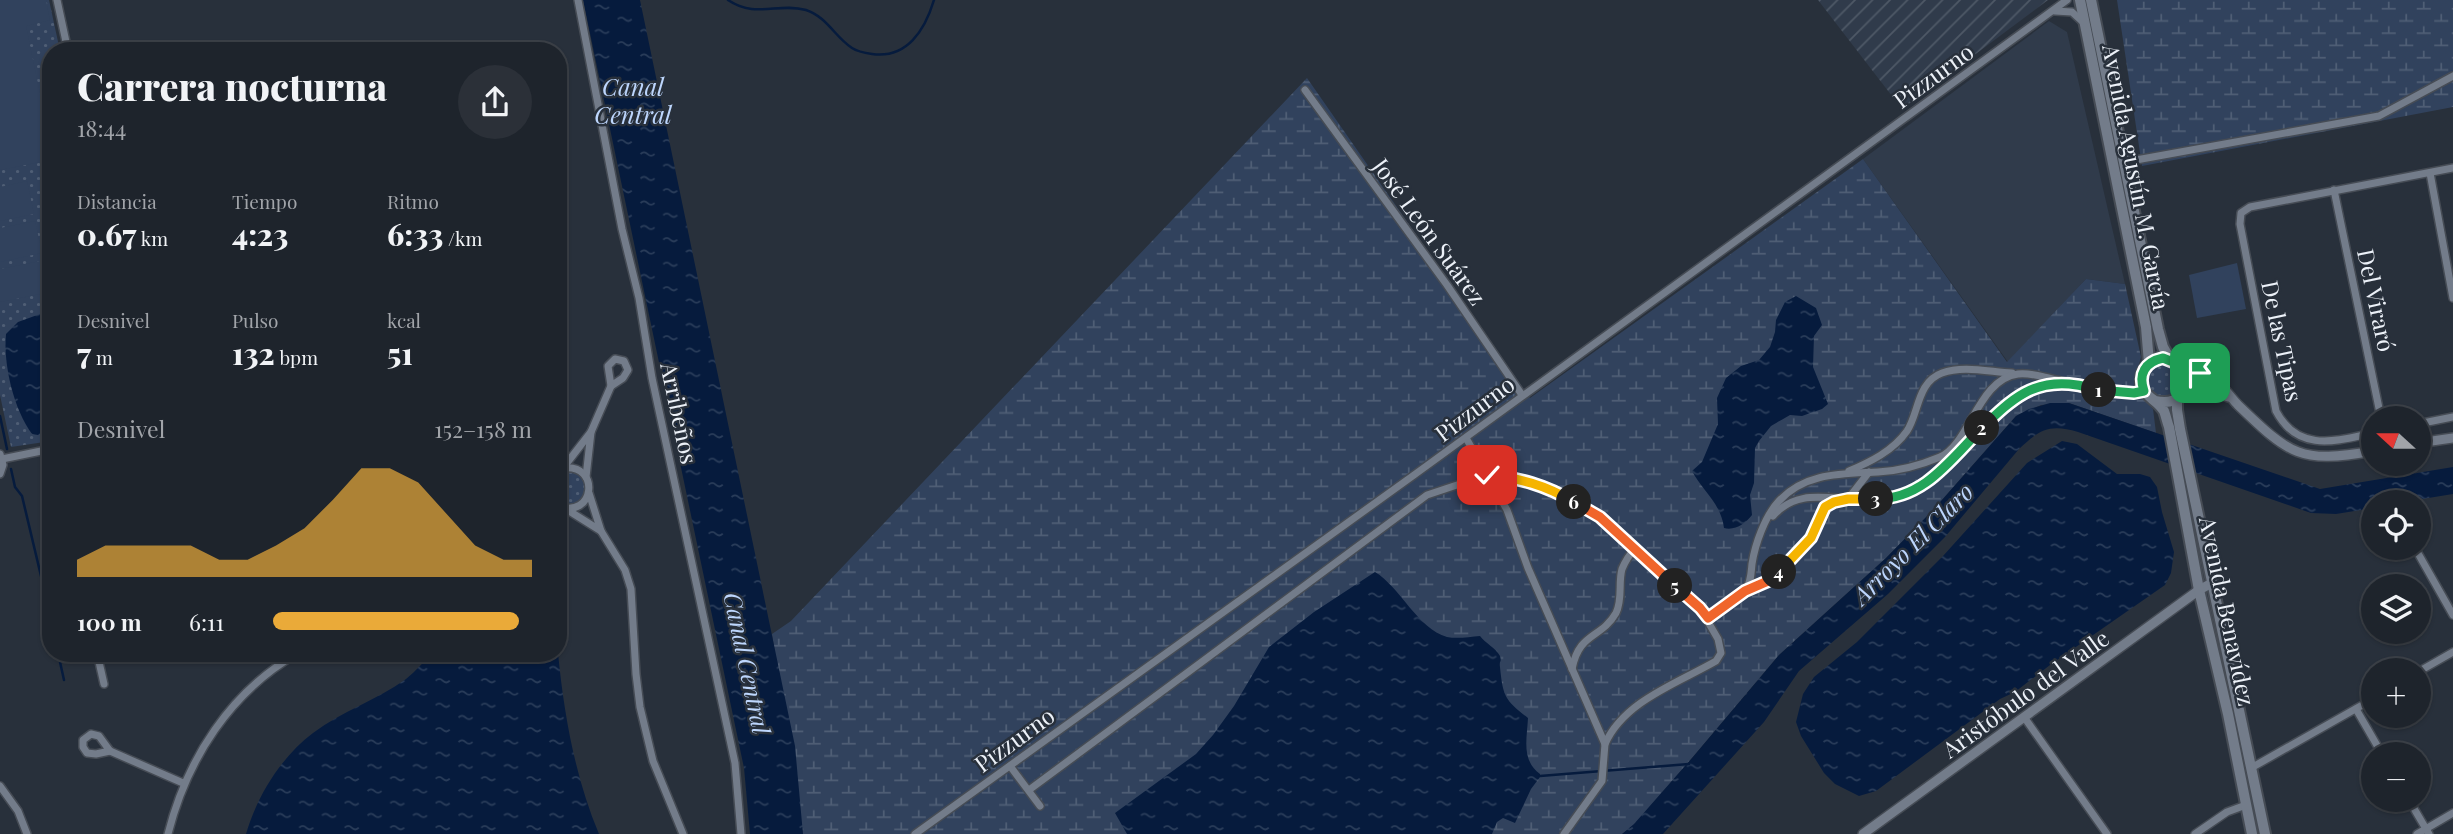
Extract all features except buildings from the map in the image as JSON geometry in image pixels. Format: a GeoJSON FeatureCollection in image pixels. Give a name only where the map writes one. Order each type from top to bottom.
{"type":"FeatureCollection","features":[{"type":"Feature","properties":{"kind":"main road","name":"Avenida Agustín M. García"},"geometry":{"type":"LineString","coordinates":[[2080,0],[2146,327],[2149,363]]}},
{"type":"Feature","properties":{"kind":"main road","name":"Avenida Agustín M. García"},"geometry":{"type":"LineString","coordinates":[[2091,0],[2158,329],[2163,346],[2173,361]]}},
{"type":"Feature","properties":{"kind":"main road"},"geometry":{"type":"LineString","coordinates":[[2163,358],[2173,361],[2181,367],[2186,380],[2179,396],[2163,403],[2155,401],[2144,391],[2141,376],[2149,363],[2163,358]]}},
{"type":"Feature","properties":{"kind":"main road","name":"Avenida Benavídez"},"geometry":{"type":"LineString","coordinates":[[2179,396],[2174,428],[2178,474],[2199,590],[2252,834]]}},
{"type":"Feature","properties":{"kind":"main road","name":"Avenida Benavídez"},"geometry":{"type":"LineString","coordinates":[[2155,401],[2174,428],[2191,479],[2210,584],[2265,834]]}},
{"type":"Feature","properties":{"kind":"street"},"geometry":{"type":"LineString","coordinates":[[57,0],[66,42]]}},
{"type":"Feature","properties":{"kind":"street","name":"Arribeños"},"geometry":{"type":"LineString","coordinates":[[578,0],[622,229],[639,298],[652,377],[735,763],[741,834]]}},
{"type":"Feature","properties":{"kind":"street","name":"Pizzurno"},"geometry":{"type":"LineString","coordinates":[[915,834],[1466,438],[2067,0]]}},
{"type":"Feature","properties":{"kind":"street"},"geometry":{"type":"LineString","coordinates":[[2054,12],[2072,12],[2085,23]]}},
{"type":"Feature","properties":{"kind":"street"},"geometry":{"type":"LineString","coordinates":[[2125,162],[2379,116],[2453,76]]}},
{"type":"Feature","properties":{"kind":"street","name":"José León Suárez"},"geometry":{"type":"LineString","coordinates":[[1305,90],[1447,285],[1522,395]]}},
{"type":"Feature","properties":{"kind":"street"},"geometry":{"type":"LineString","coordinates":[[2334,190],[2453,168]]}},
{"type":"Feature","properties":{"kind":"street"},"geometry":{"type":"LineString","coordinates":[[2430,173],[2453,298]]}},
{"type":"Feature","properties":{"kind":"street","name":"De las Tipas"},"geometry":{"type":"LineString","coordinates":[[2334,190],[2250,207],[2241,213],[2240,224],[2276,411],[2280,418],[2291,430],[2316,442],[2361,436]]}},
{"type":"Feature","properties":{"kind":"street","name":"Del Viraró"},"geometry":{"type":"LineString","coordinates":[[2334,190],[2379,406]]}},
{"type":"Feature","properties":{"kind":"street"},"geometry":{"type":"LineString","coordinates":[[2173,361],[2220,384],[2274,439],[2298,452],[2327,458],[2361,453]]}},
{"type":"Feature","properties":{"kind":"street"},"geometry":{"type":"LineString","coordinates":[[1844,472],[1872,461],[1906,432],[1918,399],[1940,373],[1961,369],[2028,374],[2093,390],[2134,393],[2144,391]]}},
{"type":"Feature","properties":{"kind":"street"},"geometry":{"type":"LineString","coordinates":[[1745,591],[1750,582],[1752,561],[1763,527],[1778,502],[1793,489],[1822,476],[1912,467],[1944,456],[1959,441],[1972,415],[1990,391],[2004,379],[2016,374]]}},
{"type":"Feature","properties":{"kind":"street"},"geometry":{"type":"LineString","coordinates":[[1763,527],[1794,499],[1886,499],[1912,493],[1932,478],[2009,401],[2027,390],[2044,385],[2075,385]]}},
{"type":"Feature","properties":{"kind":"street"},"geometry":{"type":"LineString","coordinates":[[567,461],[591,432],[611,386]]}},
{"type":"Feature","properties":{"kind":"street"},"geometry":{"type":"LineString","coordinates":[[2179,396],[2190,389],[2204,388],[2233,400]]}},
{"type":"Feature","properties":{"kind":"street"},"geometry":{"type":"LineString","coordinates":[[2431,421],[2453,417]]}},
{"type":"Feature","properties":{"kind":"street"},"geometry":{"type":"LineString","coordinates":[[591,432],[586,477],[589,493],[601,531],[625,570],[631,589],[636,674],[642,716],[653,761],[682,834]]}},
{"type":"Feature","properties":{"kind":"street"},"geometry":{"type":"LineString","coordinates":[[1466,438],[1507,510],[1528,568],[1605,744],[1602,777],[1591,799],[1564,834]]}},
{"type":"Feature","properties":{"kind":"street"},"geometry":{"type":"LineString","coordinates":[[2431,441],[2453,438]]}},
{"type":"Feature","properties":{"kind":"street"},"geometry":{"type":"LineString","coordinates":[[0,474],[1,456],[42,450]]}},
{"type":"Feature","properties":{"kind":"street"},"geometry":{"type":"LineString","coordinates":[[567,469],[576,468],[586,477]]}},
{"type":"Feature","properties":{"kind":"street"},"geometry":{"type":"LineString","coordinates":[[1708,618],[1745,591],[1768,581],[1788,564],[1811,538],[1825,507],[1848,499],[1869,472]]}},
{"type":"Feature","properties":{"kind":"street"},"geometry":{"type":"LineString","coordinates":[[1029,790],[1427,495],[1487,475],[1519,478],[1551,489],[1600,517],[1708,618],[1721,653],[1716,661],[1654,694],[1621,720],[1605,744]]}},
{"type":"Feature","properties":{"kind":"street"},"geometry":{"type":"LineString","coordinates":[[567,508],[583,503],[589,493]]}},
{"type":"Feature","properties":{"kind":"street"},"geometry":{"type":"LineString","coordinates":[[567,511],[601,531]]}},
{"type":"Feature","properties":{"kind":"street"},"geometry":{"type":"LineString","coordinates":[[1572,669],[1575,653],[1580,645],[1604,627],[1616,613],[1619,606],[1621,570],[1634,550]]}},
{"type":"Feature","properties":{"kind":"street"},"geometry":{"type":"LineString","coordinates":[[2422,560],[2453,615]]}},
{"type":"Feature","properties":{"kind":"street","name":"Aristóbulo del Valle"},"geometry":{"type":"LineString","coordinates":[[1863,834],[2210,584]]}},
{"type":"Feature","properties":{"kind":"street"},"geometry":{"type":"LineString","coordinates":[[2431,665],[2453,652]]}},
{"type":"Feature","properties":{"kind":"street"},"geometry":{"type":"LineString","coordinates":[[99,662],[104,684]]}},
{"type":"Feature","properties":{"kind":"street"},"geometry":{"type":"LineString","coordinates":[[168,834],[183,783],[206,740],[222,719],[267,674],[285,662]]}},
{"type":"Feature","properties":{"kind":"street"},"geometry":{"type":"LineString","coordinates":[[2251,768],[2361,706]]}},
{"type":"Feature","properties":{"kind":"street"},"geometry":{"type":"LineString","coordinates":[[2356,709],[2375,742]]}},
{"type":"Feature","properties":{"kind":"street"},"geometry":{"type":"LineString","coordinates":[[2024,717],[2108,834]]}},
{"type":"Feature","properties":{"kind":"street"},"geometry":{"type":"LineString","coordinates":[[110,751],[183,783]]}},
{"type":"Feature","properties":{"kind":"street"},"geometry":{"type":"LineString","coordinates":[[1010,766],[1040,806]]}},
{"type":"Feature","properties":{"kind":"street"},"geometry":{"type":"LineString","coordinates":[[0,786],[18,811],[27,834]]}},
{"type":"Feature","properties":{"kind":"street"},"geometry":{"type":"LineString","coordinates":[[2195,834],[2227,812],[2246,805]]}},
{"type":"Feature","properties":{"kind":"street"},"geometry":{"type":"LineString","coordinates":[[2416,812],[2427,832]]}},
{"type":"Feature","properties":{"kind":"street"},"geometry":{"type":"LineString","coordinates":[[2417,834],[2427,832],[2453,813]]}},
{"type":"Feature","properties":{"kind":"shaded area"},"geometry":{"type":"Polygon","coordinates":[[[1818,0],[2048,0],[1902,109],[1818,0]]]}},
{"type":"Feature","properties":{"kind":"shaded area"},"geometry":{"type":"Polygon","coordinates":[[[2049,21],[2067,32],[2125,284],[2086,279],[2008,362],[1863,159],[2049,21]]]}},
{"type":"Feature","properties":{"kind":"green space"},"geometry":{"type":"Polygon","coordinates":[[[0,0],[49,0],[58,42],[42,42],[42,442],[11,447],[0,395],[0,0]]]}},
{"type":"Feature","properties":{"kind":"green space"},"geometry":{"type":"Polygon","coordinates":[[[0,0],[46,0],[50,20],[26,26],[42,103],[42,162],[0,170],[0,0]]]}},
{"type":"Feature","properties":{"kind":"green space"},"geometry":{"type":"Polygon","coordinates":[[[2117,0],[2453,0],[2453,107],[2142,166],[2117,0]]]}},
{"type":"Feature","properties":{"kind":"green space"},"geometry":{"type":"Polygon","coordinates":[[[1307,78],[1530,398],[1863,159],[2007,362],[2086,279],[2125,284],[2141,357],[2134,383],[2139,395],[2153,409],[2156,433],[2069,403],[2041,405],[2016,416],[1934,509],[1886,558],[1779,655],[1634,825],[1622,834],[803,834],[772,634],[791,621],[1307,78]]]}},
{"type":"Feature","properties":{"kind":"green space"},"geometry":{"type":"Polygon","coordinates":[[[27,181],[34,214],[0,221],[0,187],[27,181]]]}},
{"type":"Feature","properties":{"kind":"green space"},"geometry":{"type":"Polygon","coordinates":[[[35,221],[42,253],[0,262],[0,228],[35,221]]]}},
{"type":"Feature","properties":{"kind":"green space"},"geometry":{"type":"Polygon","coordinates":[[[42,261],[42,294],[0,302],[0,269],[42,261]]]}},
{"type":"Feature","properties":{"kind":"green space"},"geometry":{"type":"Polygon","coordinates":[[[2237,263],[2246,309],[2197,318],[2189,275],[2237,263]]]}},
{"type":"Feature","properties":{"kind":"green space"},"geometry":{"type":"Polygon","coordinates":[[[2164,363],[2176,368],[2181,380],[2176,392],[2164,397],[2152,392],[2147,380],[2152,368],[2164,363]]]}},
{"type":"Feature","properties":{"kind":"green space"},"geometry":{"type":"Polygon","coordinates":[[[567,471],[581,474],[587,484],[583,500],[574,505],[567,503],[567,471]]]}},
{"type":"Feature","properties":{"kind":"water","name":"Canal Central"},"geometry":{"type":"Polygon","coordinates":[[[583,0],[640,0],[795,746],[803,834],[750,834],[744,768],[583,0]]]}},
{"type":"Feature","properties":{"kind":"water"},"geometry":{"type":"Polygon","coordinates":[[[1796,296],[1816,308],[1822,325],[1814,336],[1813,367],[1828,404],[1802,416],[1790,415],[1771,426],[1755,448],[1754,483],[1750,495],[1752,515],[1740,526],[1724,528],[1719,511],[1692,471],[1702,462],[1718,424],[1717,398],[1726,378],[1741,366],[1759,360],[1770,347],[1776,320],[1785,302],[1796,296]]]}},
{"type":"Feature","properties":{"kind":"water"},"geometry":{"type":"Polygon","coordinates":[[[42,313],[42,432],[38,435],[32,434],[20,413],[11,387],[6,359],[6,334],[18,322],[42,313]]]}},
{"type":"Feature","properties":{"kind":"water","name":"Arroyo El Claro"},"geometry":{"type":"Polygon","coordinates":[[[2050,403],[2069,403],[2320,489],[2399,476],[2431,476],[2431,471],[2453,467],[2453,494],[2431,498],[2431,490],[2361,490],[2361,510],[2336,514],[2311,513],[2078,432],[2060,428],[2046,430],[2019,449],[1945,537],[1888,594],[1799,671],[1764,722],[1663,834],[1622,834],[1692,758],[1779,655],[1886,558],[1934,509],[2016,416],[2050,403]]]}},
{"type":"Feature","properties":{"kind":"water"},"geometry":{"type":"Polygon","coordinates":[[[2062,441],[2077,444],[2117,474],[2150,477],[2157,487],[2174,552],[2171,573],[2165,585],[2015,692],[2000,699],[1876,791],[1859,796],[1835,784],[1824,773],[1801,736],[1796,722],[1803,694],[1814,677],[1857,642],[1943,556],[2027,463],[2062,441]]]}},
{"type":"Feature","properties":{"kind":"water"},"geometry":{"type":"Polygon","coordinates":[[[1375,572],[1437,633],[1451,638],[1480,636],[1500,656],[1504,692],[1514,707],[1528,718],[1528,756],[1540,774],[1515,823],[1503,818],[1497,822],[1492,834],[1127,834],[1115,813],[1196,754],[1234,706],[1269,647],[1314,612],[1375,572]]]}},
{"type":"Feature","properties":{"kind":"water"},"geometry":{"type":"Polygon","coordinates":[[[424,662],[559,662],[572,745],[583,790],[599,834],[246,834],[272,778],[301,743],[324,725],[406,679],[424,662]]]}},
{"type":"Feature","properties":{"kind":"waterway"},"geometry":{"type":"LineString","coordinates":[[728,0],[748,8],[806,10],[820,17],[854,49],[884,54],[895,52],[913,40],[920,32],[934,0]]}},
{"type":"Feature","properties":{"kind":"waterway"},"geometry":{"type":"LineString","coordinates":[[0,416],[7,449]]}},
{"type":"Feature","properties":{"kind":"waterway"},"geometry":{"type":"LineString","coordinates":[[11,469],[15,487],[22,496],[42,580]]}},
{"type":"Feature","properties":{"kind":"waterway"},"geometry":{"type":"LineString","coordinates":[[60,662],[64,680]]}},
{"type":"Feature","properties":{"kind":"waterway"},"geometry":{"type":"LineString","coordinates":[[1540,776],[1689,764]]}},
{"type":"Feature","properties":{"kind":"route"},"geometry":{"type":"LineString","coordinates":[[1487,475],[1519,478],[1551,489],[1600,517],[1708,618],[1745,591],[1768,581],[1788,564],[1811,538],[1825,507],[1848,499],[1886,499],[1912,493],[1932,478],[2009,401],[2027,390],[2044,385],[2075,385],[2093,390],[2134,393],[2144,391],[2141,376],[2144,369],[2155,359],[2163,358],[2200,373]]}}]}
